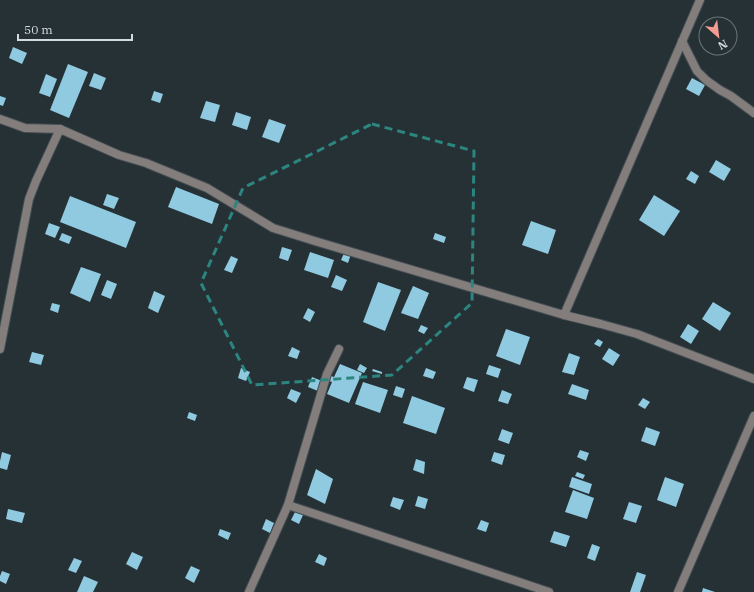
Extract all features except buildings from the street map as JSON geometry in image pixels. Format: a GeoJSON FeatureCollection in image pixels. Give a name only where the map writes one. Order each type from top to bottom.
{"type":"FeatureCollection","features":[{"type":"Feature","properties":{"kind":"street"},"geometry":{"type":"LineString","coordinates":[[564,315],[700,0]]}},
{"type":"Feature","properties":{"kind":"street"},"geometry":{"type":"LineString","coordinates":[[682,41],[697,71],[706,80],[754,113]]}},
{"type":"Feature","properties":{"kind":"street"},"geometry":{"type":"LineString","coordinates":[[0,119],[25,128],[60,129],[119,155],[146,163],[207,188],[273,228],[564,315],[637,334],[754,379]]}},
{"type":"Feature","properties":{"kind":"street"},"geometry":{"type":"LineString","coordinates":[[0,348],[29,199],[60,129]]}},
{"type":"Feature","properties":{"kind":"street"},"geometry":{"type":"LineString","coordinates":[[249,592],[288,505],[327,374],[339,349]]}},
{"type":"Feature","properties":{"kind":"street"},"geometry":{"type":"LineString","coordinates":[[678,592],[754,416]]}},
{"type":"Feature","properties":{"kind":"street"},"geometry":{"type":"LineString","coordinates":[[288,505],[549,592]]}},
{"type":"Feature","properties":{"kind":"highlighted area"},"geometry":{"type":"Polygon","coordinates":[[[372,124],[474,151],[472,303],[392,375],[252,385],[201,283],[243,188],[372,124]]]}}]}
